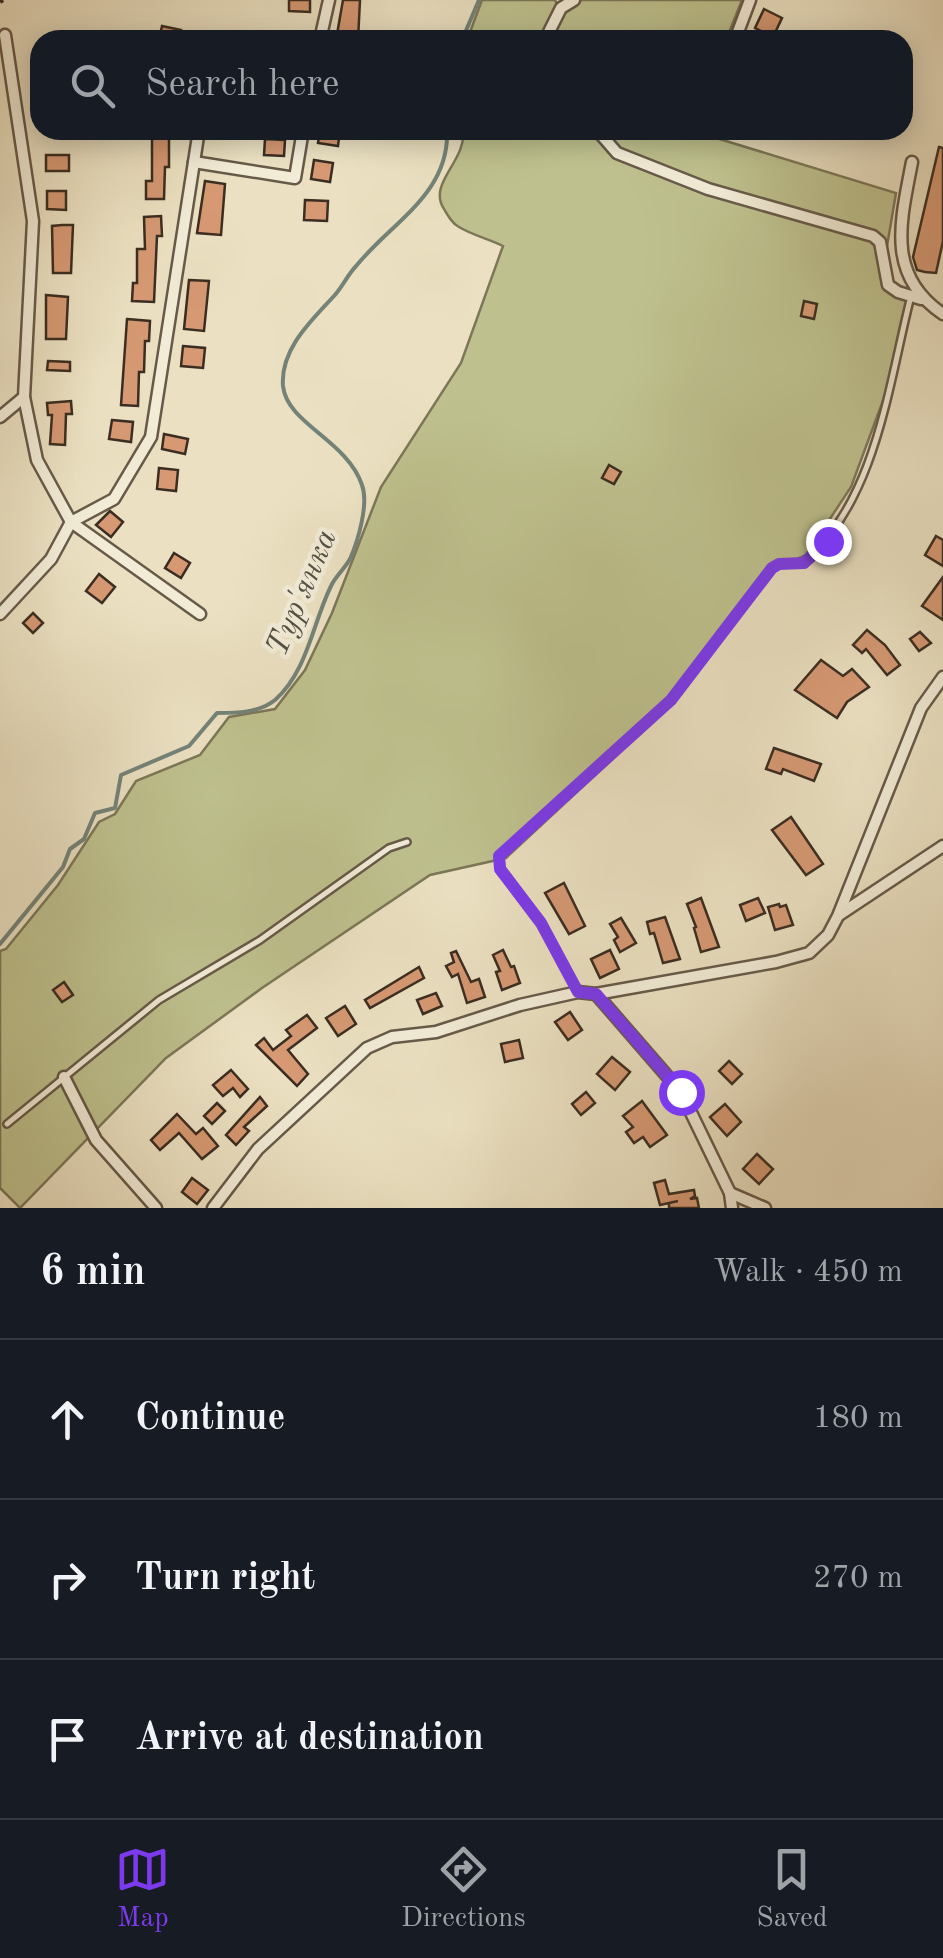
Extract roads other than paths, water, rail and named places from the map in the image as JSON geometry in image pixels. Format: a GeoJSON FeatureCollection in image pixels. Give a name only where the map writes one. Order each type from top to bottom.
{"type":"FeatureCollection","features":[{"type":"Feature","properties":{"kind":"street"},"geometry":{"type":"LineString","coordinates":[[322,30],[328,0]]}},
{"type":"Feature","properties":{"kind":"street"},"geometry":{"type":"LineString","coordinates":[[550,30],[561,8],[574,0]]}},
{"type":"Feature","properties":{"kind":"street"},"geometry":{"type":"LineString","coordinates":[[739,30],[750,0]]}},
{"type":"Feature","properties":{"kind":"street"},"geometry":{"type":"LineString","coordinates":[[4,35],[33,222],[24,397],[38,460],[71,522],[200,614]]}},
{"type":"Feature","properties":{"kind":"street"},"geometry":{"type":"LineString","coordinates":[[0,614],[51,559],[71,522],[114,499],[151,437],[197,140]]}},
{"type":"Feature","properties":{"kind":"street"},"geometry":{"type":"LineString","coordinates":[[194,162],[295,178],[301,140]]}},
{"type":"Feature","properties":{"kind":"street"},"geometry":{"type":"LineString","coordinates":[[605,140],[617,153],[708,189],[873,236],[880,242],[888,285],[943,314]]}},
{"type":"Feature","properties":{"kind":"street"},"geometry":{"type":"LineString","coordinates":[[912,162],[900,232],[916,298]]}},
{"type":"Feature","properties":{"kind":"street"},"geometry":{"type":"LineString","coordinates":[[0,416],[24,397]]}},
{"type":"Feature","properties":{"kind":"street"},"geometry":{"type":"LineString","coordinates":[[213,1208],[258,1150],[367,1048],[392,1037],[436,1032],[520,1004],[578,992],[596,994],[776,962],[809,952],[828,936],[838,916],[920,708],[943,676]]}},
{"type":"Feature","properties":{"kind":"street"},"geometry":{"type":"LineString","coordinates":[[838,916],[943,846]]}},
{"type":"Feature","properties":{"kind":"street"},"geometry":{"type":"LineString","coordinates":[[596,994],[681,1092],[730,1193],[732,1208]]}},
{"type":"Feature","properties":{"kind":"street"},"geometry":{"type":"LineString","coordinates":[[64,1078],[96,1140],[156,1208]]}},
{"type":"Feature","properties":{"kind":"street"},"geometry":{"type":"LineString","coordinates":[[730,1193],[765,1208]]}},
{"type":"Feature","properties":{"kind":"lane"},"geometry":{"type":"LineString","coordinates":[[578,992],[541,923],[500,869],[499,856],[671,700],[772,568],[804,563],[828,541],[876,444],[916,298]]}},
{"type":"Feature","properties":{"kind":"lane"},"geometry":{"type":"LineString","coordinates":[[7,1124],[160,1000],[260,940],[389,848],[407,842]]}},
{"type":"Feature","properties":{"kind":"waterway","name":"Тур'янка"},"geometry":{"type":"LineString","coordinates":[[466,30],[479,0]]}},
{"type":"Feature","properties":{"kind":"waterway","name":"Тур'янка"},"geometry":{"type":"LineString","coordinates":[[0,944],[63,867],[70,849],[84,839],[95,813],[115,808],[121,775],[189,746],[217,713],[247,711],[269,704],[295,675],[325,598],[353,551],[362,522],[364,493],[344,456],[295,411],[287,399],[283,372],[307,325],[371,249],[429,189],[439,172],[446,140]]}}]}
